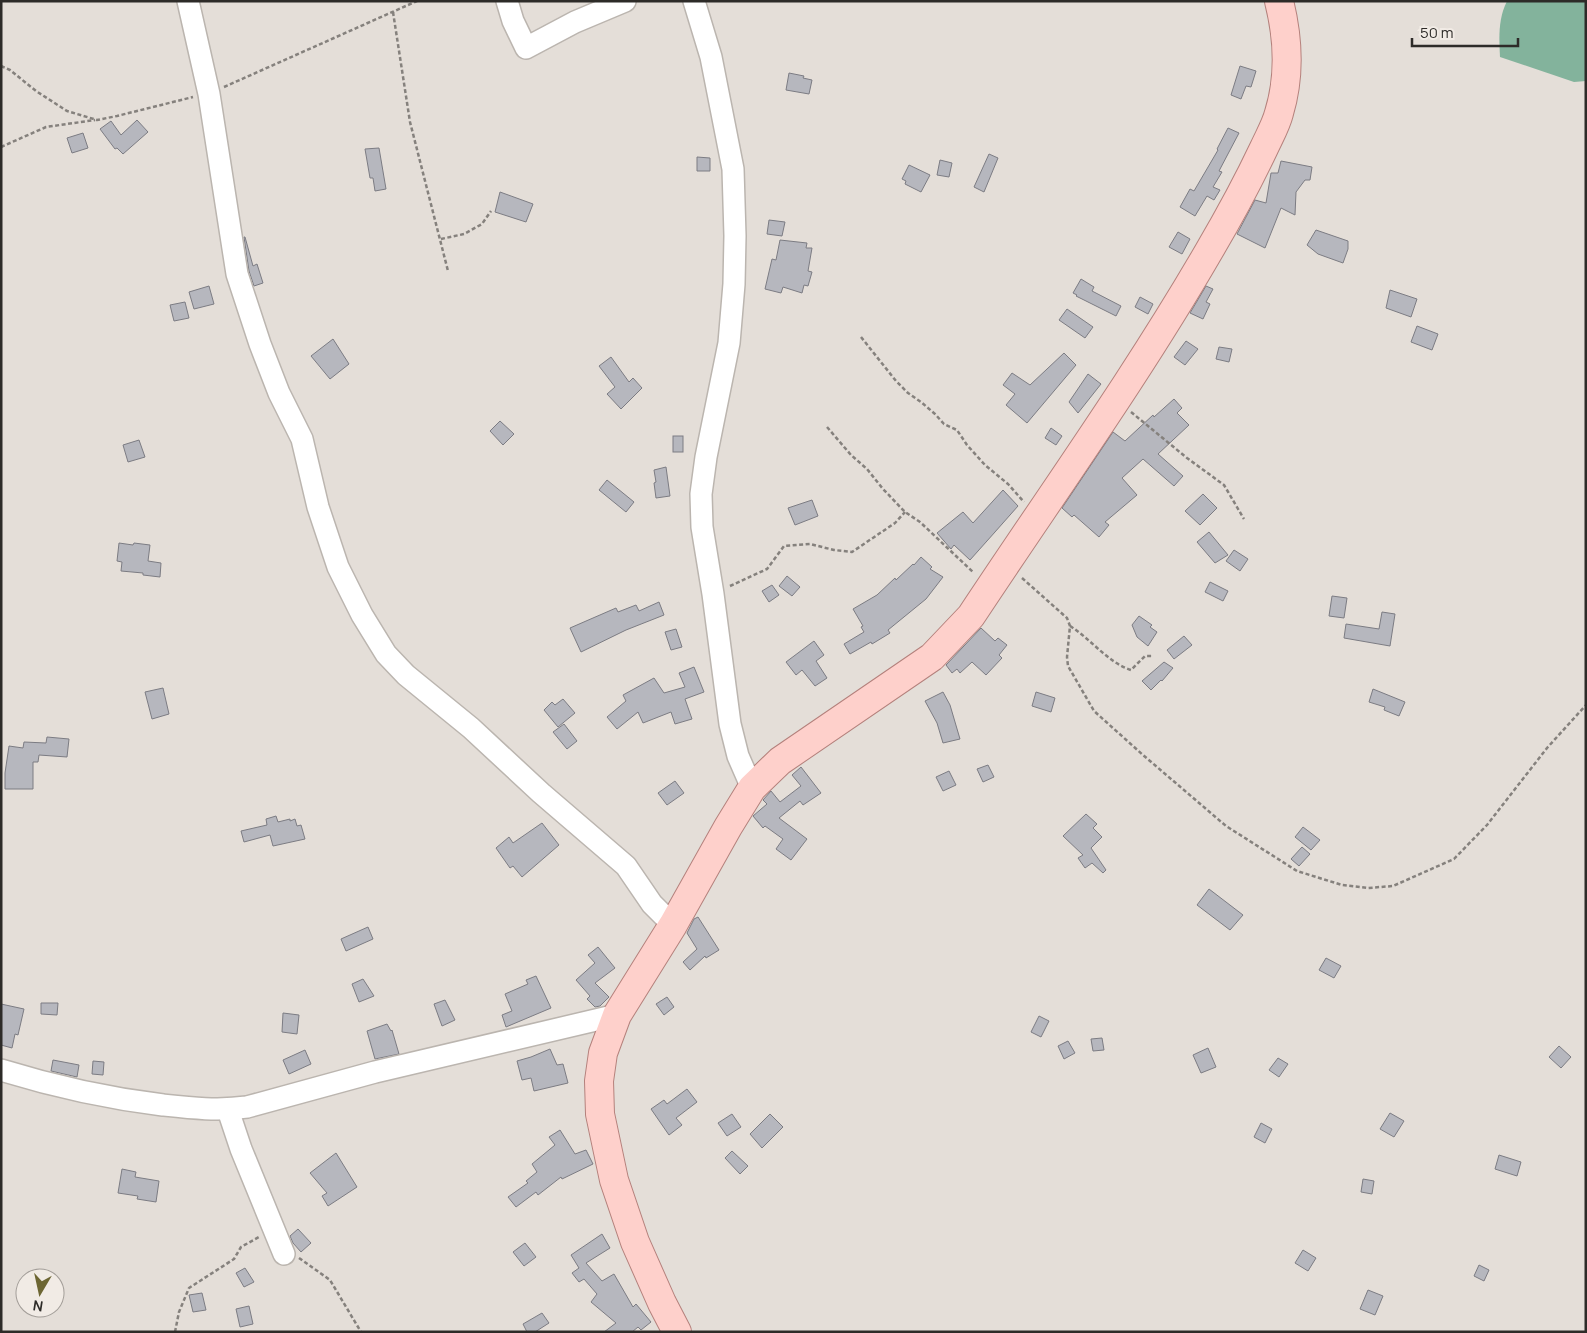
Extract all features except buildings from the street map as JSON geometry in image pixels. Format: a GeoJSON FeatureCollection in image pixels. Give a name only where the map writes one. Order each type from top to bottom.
{"type":"FeatureCollection","features":[{"type":"Feature","properties":{"kind":"main road"},"geometry":{"type":"LineString","coordinates":[[677,1332],[662,1304],[635,1242],[614,1180],[600,1114],[599,1081],[603,1053],[616,1015],[673,925],[752,788],[780,761],[932,657],[971,616],[1121,394],[1182,297],[1244,190],[1279,115],[1285,90],[1286,41],[1285,25],[1279,1]]}},
{"type":"Feature","properties":{"kind":"street"},"geometry":{"type":"LineString","coordinates":[[188,1],[209,94],[237,274],[260,344],[279,393],[302,438],[318,507],[338,567],[362,615],[386,654],[406,675],[471,728],[541,793],[626,866],[652,904],[673,925]]}},
{"type":"Feature","properties":{"kind":"street"},"geometry":{"type":"LineString","coordinates":[[507,1],[513,21],[526,48],[575,22],[625,1]]}},
{"type":"Feature","properties":{"kind":"street"},"geometry":{"type":"LineString","coordinates":[[694,1],[711,56],[733,169],[735,236],[734,284],[729,343],[706,457],[701,494],[702,527],[730,724],[738,756],[752,788]]}},
{"type":"Feature","properties":{"kind":"street"},"geometry":{"type":"LineString","coordinates":[[1,1070],[47,1084],[126,1101],[228,1110],[247,1107],[376,1072],[616,1015]]}},
{"type":"Feature","properties":{"kind":"street"},"geometry":{"type":"LineString","coordinates":[[228,1110],[241,1149],[279,1243]]}},
{"type":"Feature","properties":{"kind":"path"},"geometry":{"type":"LineString","coordinates":[[1,147],[46,127],[117,116],[209,94],[417,1]]}},
{"type":"Feature","properties":{"kind":"path"},"geometry":{"type":"LineString","coordinates":[[392,12],[410,122],[448,271]]}},
{"type":"Feature","properties":{"kind":"path"},"geometry":{"type":"LineString","coordinates":[[1,66],[10,70],[36,91],[67,111],[97,120]]}},
{"type":"Feature","properties":{"kind":"path"},"geometry":{"type":"LineString","coordinates":[[441,239],[464,234],[482,224],[491,211]]}},
{"type":"Feature","properties":{"kind":"path"},"geometry":{"type":"LineString","coordinates":[[861,337],[896,381],[944,424],[957,430],[967,445],[985,465],[1008,484],[1037,516]]}},
{"type":"Feature","properties":{"kind":"path"},"geometry":{"type":"LineString","coordinates":[[1121,394],[1126,407],[1144,423],[1224,485],[1244,519]]}},
{"type":"Feature","properties":{"kind":"path"},"geometry":{"type":"LineString","coordinates":[[827,427],[905,512],[939,539],[989,589]]}},
{"type":"Feature","properties":{"kind":"path"},"geometry":{"type":"LineString","coordinates":[[713,594],[767,569],[784,546],[810,544],[852,552],[895,523],[905,512]]}},
{"type":"Feature","properties":{"kind":"path"},"geometry":{"type":"LineString","coordinates":[[1005,564],[1068,618],[1070,626],[1068,666],[1094,711],[1226,826],[1297,871],[1342,885],[1368,888],[1393,886],[1454,859],[1487,825],[1547,748],[1586,705]]}},
{"type":"Feature","properties":{"kind":"path"},"geometry":{"type":"LineString","coordinates":[[1070,626],[1083,634],[1122,667],[1131,670],[1144,656],[1152,656]]}},
{"type":"Feature","properties":{"kind":"path"},"geometry":{"type":"LineString","coordinates":[[175,1332],[179,1312],[189,1288],[234,1259],[241,1247],[279,1243],[330,1280],[361,1332]]}},
{"type":"Feature","properties":{"kind":"green space"},"geometry":{"type":"Polygon","coordinates":[[[1507,1],[1586,1],[1586,81],[1574,82],[1500,57],[1499,36],[1507,1]]]}}]}
